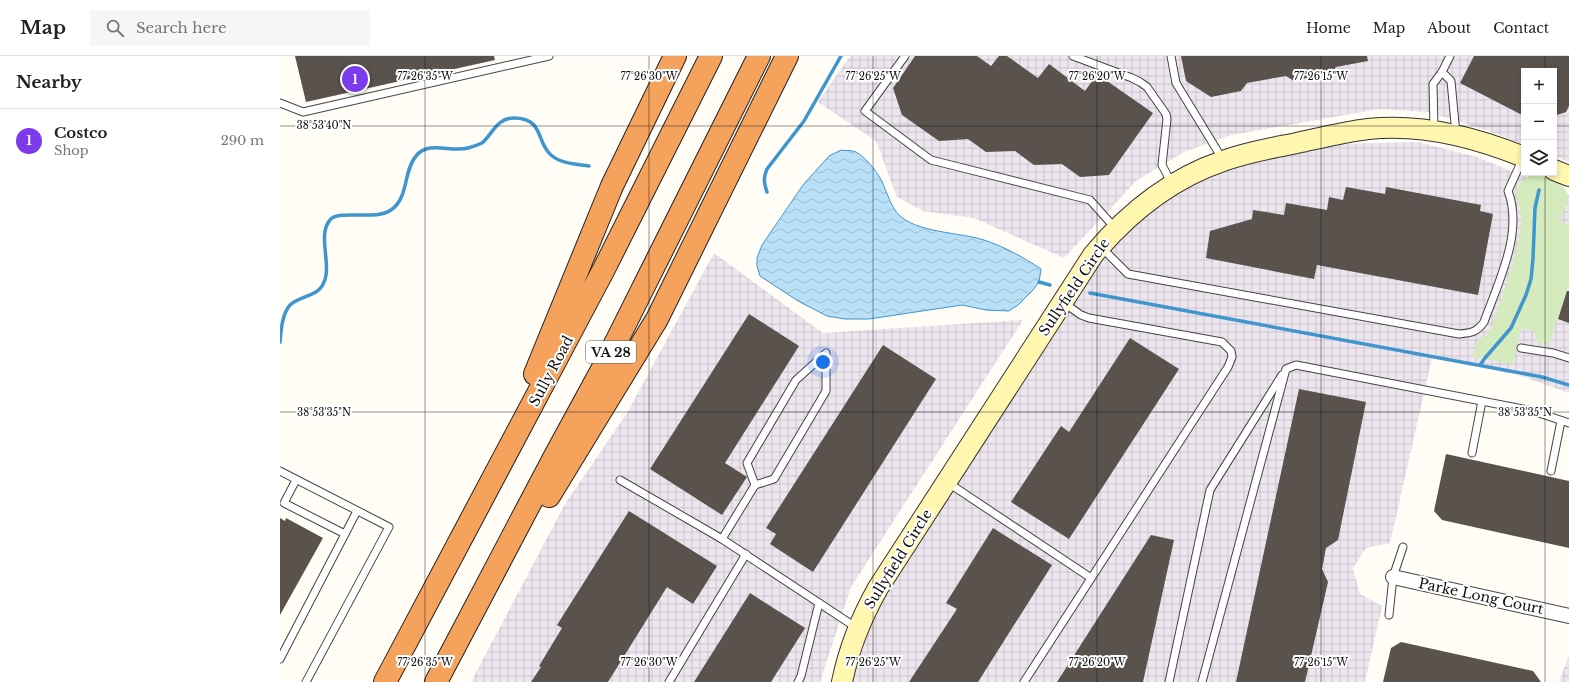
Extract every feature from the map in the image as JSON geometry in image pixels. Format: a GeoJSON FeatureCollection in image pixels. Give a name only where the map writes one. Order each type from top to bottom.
{"type":"FeatureCollection","features":[{"type":"Feature","properties":{"kind":"highway"},"geometry":{"type":"LineString","coordinates":[[487,491],[601,211],[637,131],[674,56]]}},
{"type":"Feature","properties":{"kind":"highway","name":"Sully Road"},"geometry":{"type":"LineString","coordinates":[[385,682],[604,270],[711,56]]}},
{"type":"Feature","properties":{"kind":"highway","name":"VA 28"},"geometry":{"type":"LineString","coordinates":[[436,682],[604,366],[759,56]]}},
{"type":"Feature","properties":{"kind":"highway"},"geometry":{"type":"LineString","coordinates":[[457,645],[657,319],[761,105],[787,56]]}},
{"type":"Feature","properties":{"kind":"highway"},"geometry":{"type":"LineString","coordinates":[[761,105],[792,56]]}},
{"type":"Feature","properties":{"kind":"street","name":"Sullyfield Circle"},"geometry":{"type":"LineString","coordinates":[[842,682],[850,648],[858,628],[878,588],[1062,302],[1100,246],[1141,206],[1172,184],[1223,161],[1246,154],[1368,129],[1402,128],[1456,134],[1492,144],[1521,156]]}},
{"type":"Feature","properties":{"kind":"street"},"geometry":{"type":"LineString","coordinates":[[1557,171],[1569,176]]}},
{"type":"Feature","properties":{"kind":"street","name":"Parke Long Court"},"geometry":{"type":"LineString","coordinates":[[1393,577],[1569,616]]}},
{"type":"Feature","properties":{"kind":"lane"},"geometry":{"type":"LineString","coordinates":[[280,103],[303,112],[549,56]]}},
{"type":"Feature","properties":{"kind":"lane"},"geometry":{"type":"LineString","coordinates":[[904,56],[865,111],[931,160],[1090,200],[1116,229]]}},
{"type":"Feature","properties":{"kind":"lane"},"geometry":{"type":"LineString","coordinates":[[1073,56],[1132,78],[1147,88],[1166,114],[1167,126],[1162,165],[1172,184]]}},
{"type":"Feature","properties":{"kind":"lane"},"geometry":{"type":"LineString","coordinates":[[1171,56],[1176,82],[1223,161]]}},
{"type":"Feature","properties":{"kind":"lane"},"geometry":{"type":"LineString","coordinates":[[1434,131],[1433,84],[1442,72],[1450,56]]}},
{"type":"Feature","properties":{"kind":"lane"},"geometry":{"type":"LineString","coordinates":[[1442,72],[1451,81],[1456,134]]}},
{"type":"Feature","properties":{"kind":"lane"},"geometry":{"type":"LineString","coordinates":[[1100,246],[1128,274],[1459,334],[1474,332],[1480,328],[1484,322],[1510,246],[1514,217],[1512,201],[1508,191],[1521,163]]}},
{"type":"Feature","properties":{"kind":"lane"},"geometry":{"type":"LineString","coordinates":[[1024,682],[1228,367],[1232,357],[1231,351],[1222,342],[1089,318],[1081,315],[1062,302]]}},
{"type":"Feature","properties":{"kind":"lane"},"geometry":{"type":"LineString","coordinates":[[1521,348],[1553,353],[1569,358]]}},
{"type":"Feature","properties":{"kind":"lane"},"geometry":{"type":"LineString","coordinates":[[722,538],[755,485],[774,479],[826,391],[826,353],[796,380],[747,463],[755,485]]}},
{"type":"Feature","properties":{"kind":"lane"},"geometry":{"type":"LineString","coordinates":[[1169,682],[1210,490],[1286,368],[1296,365],[1482,401],[1533,411],[1569,423]]}},
{"type":"Feature","properties":{"kind":"lane"},"geometry":{"type":"LineString","coordinates":[[1202,682],[1286,368]]}},
{"type":"Feature","properties":{"kind":"lane"},"geometry":{"type":"LineString","coordinates":[[1472,453],[1482,401]]}},
{"type":"Feature","properties":{"kind":"lane"},"geometry":{"type":"LineString","coordinates":[[1551,471],[1561,420]]}},
{"type":"Feature","properties":{"kind":"lane"},"geometry":{"type":"LineString","coordinates":[[280,471],[389,527],[306,682]]}},
{"type":"Feature","properties":{"kind":"lane"},"geometry":{"type":"LineString","coordinates":[[296,480],[284,503],[345,534]]}},
{"type":"Feature","properties":{"kind":"lane"},"geometry":{"type":"LineString","coordinates":[[620,480],[722,538],[858,628]]}},
{"type":"Feature","properties":{"kind":"lane"},"geometry":{"type":"LineString","coordinates":[[947,482],[1091,578]]}},
{"type":"Feature","properties":{"kind":"lane"},"geometry":{"type":"LineString","coordinates":[[280,659],[357,511]]}},
{"type":"Feature","properties":{"kind":"lane"},"geometry":{"type":"LineString","coordinates":[[1389,615],[1393,577],[1403,547]]}},
{"type":"Feature","properties":{"kind":"lane"},"geometry":{"type":"LineString","coordinates":[[669,682],[746,554]]}},
{"type":"Feature","properties":{"kind":"lane"},"geometry":{"type":"LineString","coordinates":[[798,682],[801,676],[819,603]]}},
{"type":"Feature","properties":{"kind":"shaded area"},"geometry":{"type":"Polygon","coordinates":[[[850,56],[1569,56],[1569,162],[1557,157],[1557,68],[1521,68],[1521,144],[1489,131],[1428,112],[1379,109],[1231,135],[1184,152],[1136,181],[1064,258],[974,218],[923,211],[897,197],[876,141],[818,102],[850,56]]]}},
{"type":"Feature","properties":{"kind":"shaded area"},"geometry":{"type":"Polygon","coordinates":[[[1418,142],[1477,157],[1569,195],[1569,393],[1518,375],[1432,358],[1390,543],[1366,548],[1353,568],[1360,594],[1382,606],[1365,682],[851,682],[882,595],[1097,263],[1137,222],[1184,189],[1240,166],[1340,144],[1418,142]]]}},
{"type":"Feature","properties":{"kind":"shaded area"},"geometry":{"type":"Polygon","coordinates":[[[714,253],[823,333],[1023,320],[851,587],[820,682],[471,682],[565,504],[627,413],[714,253]]]}},
{"type":"Feature","properties":{"kind":"shaded area"},"geometry":{"type":"Polygon","coordinates":[[[1569,655],[1569,682],[1559,682],[1569,655]]]}},
{"type":"Feature","properties":{"kind":"green space"},"geometry":{"type":"Polygon","coordinates":[[[1541,176],[1551,179],[1565,188],[1567,193],[1568,201],[1559,221],[1569,225],[1569,284],[1549,345],[1535,341],[1535,331],[1521,328],[1513,364],[1472,357],[1480,338],[1486,336],[1491,329],[1515,256],[1521,228],[1521,214],[1516,191],[1518,186],[1527,177],[1541,176]]]}},
{"type":"Feature","properties":{"kind":"water"},"geometry":{"type":"Polygon","coordinates":[[[841,150],[853,151],[866,160],[881,180],[889,199],[898,214],[906,220],[916,225],[938,231],[974,237],[1007,249],[1041,269],[1039,282],[1018,305],[1009,311],[986,310],[962,305],[869,319],[845,319],[827,316],[798,301],[760,276],[757,266],[757,258],[762,245],[803,185],[829,156],[841,150]]]}},
{"type":"Feature","properties":{"kind":"building"},"geometry":{"type":"Polygon","coordinates":[[[295,56],[494,56],[495,60],[306,102],[295,56]]]}},
{"type":"Feature","properties":{"kind":"building"},"geometry":{"type":"Polygon","coordinates":[[[915,56],[977,56],[991,66],[999,56],[1007,56],[1038,78],[1049,64],[1085,91],[1097,74],[1153,113],[1109,175],[1080,177],[1062,164],[1034,165],[1015,151],[986,152],[968,139],[939,141],[902,115],[893,88],[915,56]]]}},
{"type":"Feature","properties":{"kind":"building"},"geometry":{"type":"Polygon","coordinates":[[[1181,56],[1367,56],[1368,61],[1336,67],[1332,72],[1294,81],[1286,76],[1247,83],[1241,91],[1211,97],[1186,81],[1181,56]]]}},
{"type":"Feature","properties":{"kind":"building"},"geometry":{"type":"Polygon","coordinates":[[[1474,56],[1569,56],[1569,106],[1566,112],[1557,115],[1557,68],[1521,68],[1521,114],[1460,83],[1474,56]]]}},
{"type":"Feature","properties":{"kind":"building"},"geometry":{"type":"Polygon","coordinates":[[[1346,187],[1385,194],[1386,187],[1481,205],[1480,211],[1493,214],[1478,295],[1317,265],[1314,279],[1206,258],[1210,231],[1252,219],[1253,210],[1284,215],[1286,203],[1327,210],[1329,197],[1343,200],[1346,187]]]}},
{"type":"Feature","properties":{"kind":"building"},"geometry":{"type":"Polygon","coordinates":[[[1567,291],[1569,291],[1569,323],[1558,319],[1567,291]]]}},
{"type":"Feature","properties":{"kind":"building"},"geometry":{"type":"Polygon","coordinates":[[[749,314],[799,346],[725,463],[747,477],[722,515],[650,469],[749,314]]]}},
{"type":"Feature","properties":{"kind":"building"},"geometry":{"type":"Polygon","coordinates":[[[1130,338],[1179,369],[1069,539],[1011,502],[1061,426],[1069,432],[1130,338]]]}},
{"type":"Feature","properties":{"kind":"building"},"geometry":{"type":"Polygon","coordinates":[[[883,345],[936,379],[813,572],[770,544],[776,534],[766,528],[883,345]]]}},
{"type":"Feature","properties":{"kind":"building"},"geometry":{"type":"Polygon","coordinates":[[[1299,389],[1366,402],[1338,540],[1326,548],[1322,569],[1328,582],[1305,682],[1236,682],[1299,389]]]}},
{"type":"Feature","properties":{"kind":"building"},"geometry":{"type":"Polygon","coordinates":[[[1446,454],[1569,481],[1569,548],[1442,520],[1434,511],[1446,454]]]}},
{"type":"Feature","properties":{"kind":"building"},"geometry":{"type":"Polygon","coordinates":[[[629,511],[717,566],[693,604],[667,587],[608,682],[531,682],[541,667],[539,666],[562,628],[557,625],[629,511]]]}},
{"type":"Feature","properties":{"kind":"building"},"geometry":{"type":"Polygon","coordinates":[[[280,518],[285,521],[286,518],[323,538],[280,615],[280,518]]]}},
{"type":"Feature","properties":{"kind":"building"},"geometry":{"type":"Polygon","coordinates":[[[993,528],[1052,565],[978,682],[909,682],[957,609],[946,603],[993,528]]]}},
{"type":"Feature","properties":{"kind":"building"},"geometry":{"type":"Polygon","coordinates":[[[1151,535],[1174,540],[1143,682],[1057,682],[1151,535]]]}},
{"type":"Feature","properties":{"kind":"building"},"geometry":{"type":"Polygon","coordinates":[[[750,593],[805,628],[771,682],[694,682],[750,593]]]}},
{"type":"Feature","properties":{"kind":"building"},"geometry":{"type":"Polygon","coordinates":[[[1401,642],[1533,671],[1541,682],[1383,682],[1391,648],[1401,642]]]}},
{"type":"Feature","properties":{"kind":"waterway"},"geometry":{"type":"LineString","coordinates":[[767,192],[764,180],[767,169],[804,121],[841,56]]}},
{"type":"Feature","properties":{"kind":"waterway"},"geometry":{"type":"LineString","coordinates":[[280,342],[281,328],[285,313],[290,305],[299,299],[318,291],[322,287],[326,275],[324,241],[326,226],[330,220],[341,215],[376,215],[391,210],[401,199],[409,169],[412,162],[421,151],[434,148],[461,149],[475,146],[482,143],[495,127],[503,121],[514,118],[524,119],[535,126],[546,150],[555,158],[569,163],[589,166]]}},
{"type":"Feature","properties":{"kind":"waterway"},"geometry":{"type":"LineString","coordinates":[[1480,365],[1511,328],[1526,295],[1531,279],[1535,208],[1539,190]]}},
{"type":"Feature","properties":{"kind":"waterway"},"geometry":{"type":"LineString","coordinates":[[1039,282],[1050,285]]}},
{"type":"Feature","properties":{"kind":"waterway"},"geometry":{"type":"LineString","coordinates":[[1090,293],[1542,377],[1569,385]]}},
{"type":"Feature","properties":{"kind":"place","name":"Costco"},"geometry":{"type":"Point","coordinates":[355,79]}}]}
